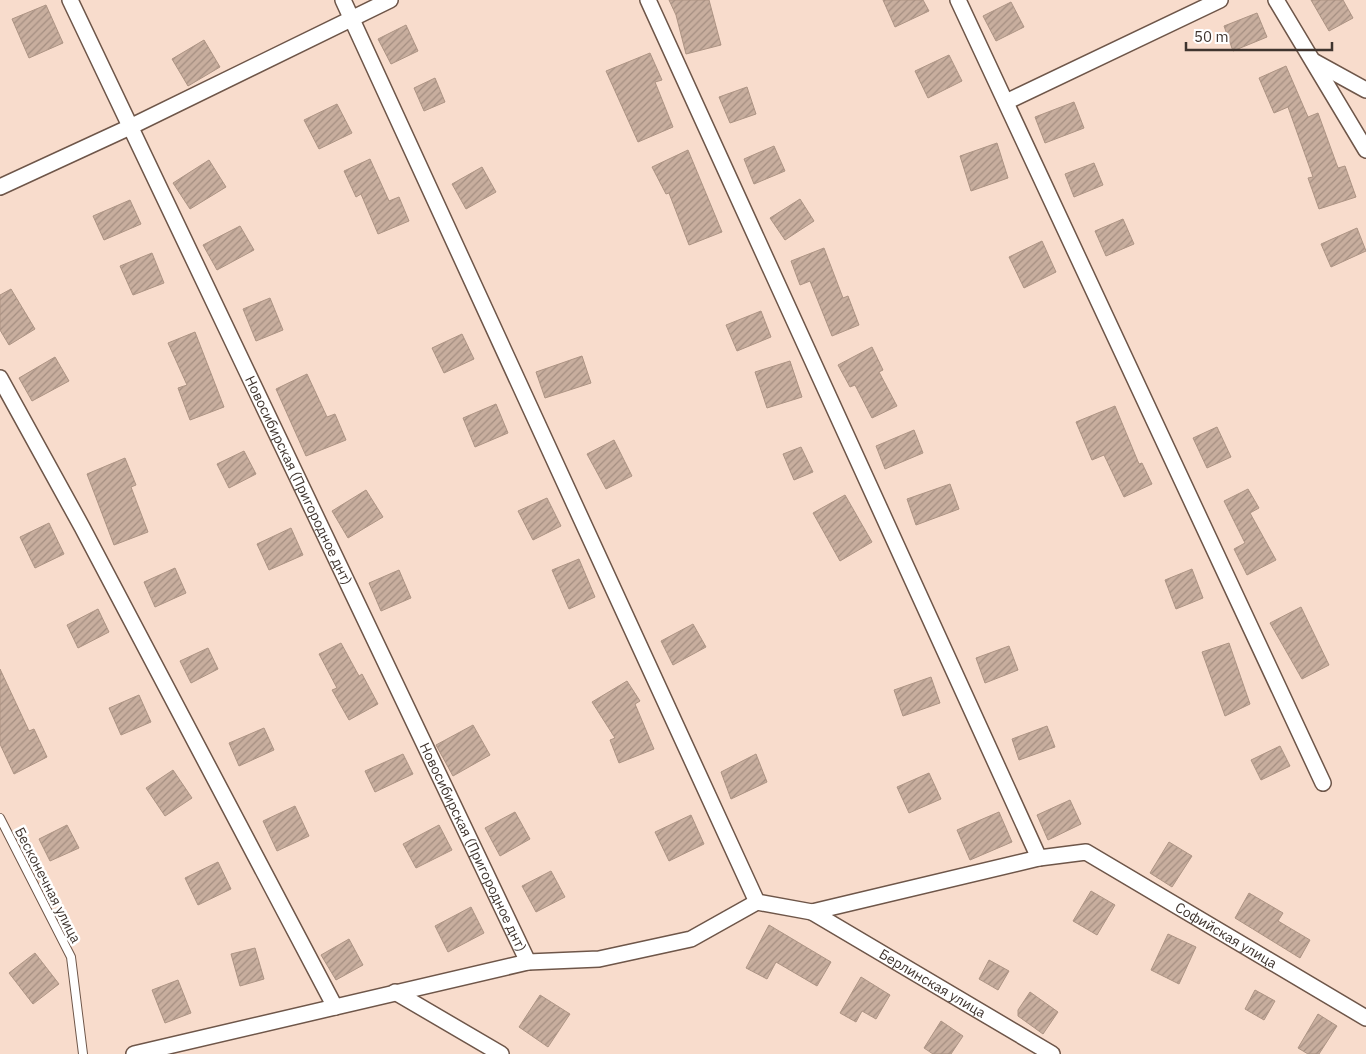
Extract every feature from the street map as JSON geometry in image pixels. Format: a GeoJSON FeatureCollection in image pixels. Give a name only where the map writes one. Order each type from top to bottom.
{"type":"FeatureCollection","features":[{"type":"Feature","properties":{"kind":"street","name":"Новосибирская (Пригородное днт)"},"geometry":{"type":"LineString","coordinates":[[70,0],[528,962]]}},
{"type":"Feature","properties":{"kind":"street"},"geometry":{"type":"LineString","coordinates":[[343,0],[757,902]]}},
{"type":"Feature","properties":{"kind":"street"},"geometry":{"type":"LineString","coordinates":[[0,187],[130,127],[390,0]]}},
{"type":"Feature","properties":{"kind":"street"},"geometry":{"type":"LineString","coordinates":[[134,1054],[528,962],[598,959],[691,938],[757,902],[812,912],[1038,858],[648,0]]}},
{"type":"Feature","properties":{"kind":"street"},"geometry":{"type":"LineString","coordinates":[[958,0],[1323,783]]}},
{"type":"Feature","properties":{"kind":"street"},"geometry":{"type":"LineString","coordinates":[[1006,102],[1220,0]]}},
{"type":"Feature","properties":{"kind":"street"},"geometry":{"type":"LineString","coordinates":[[1276,0],[1366,150]]}},
{"type":"Feature","properties":{"kind":"street"},"geometry":{"type":"LineString","coordinates":[[1314,61],[1366,90]]}},
{"type":"Feature","properties":{"kind":"street"},"geometry":{"type":"LineString","coordinates":[[0,378],[82,527],[335,1007]]}},
{"type":"Feature","properties":{"kind":"street","name":"Софийская улица"},"geometry":{"type":"LineString","coordinates":[[1038,858],[1086,852],[1366,1018]]}},
{"type":"Feature","properties":{"kind":"street","name":"Берлинская улица"},"geometry":{"type":"LineString","coordinates":[[812,912],[1052,1054]]}},
{"type":"Feature","properties":{"kind":"street"},"geometry":{"type":"LineString","coordinates":[[395,992],[502,1054]]}},
{"type":"Feature","properties":{"kind":"lane","name":"Бесконечная улица"},"geometry":{"type":"LineString","coordinates":[[0,818],[71,957],[83,1054]]}},
{"type":"Feature","properties":{"kind":"building"},"geometry":{"type":"Polygon","coordinates":[[[669,0],[709,0],[721,45],[686,54],[676,15],[669,0]]]}},
{"type":"Feature","properties":{"kind":"building"},"geometry":{"type":"Polygon","coordinates":[[[883,0],[923,0],[929,11],[895,27],[883,0]]]}},
{"type":"Feature","properties":{"kind":"building"},"geometry":{"type":"Polygon","coordinates":[[[1311,0],[1343,0],[1353,18],[1329,31],[1311,0]]]}},
{"type":"Feature","properties":{"kind":"building"},"geometry":{"type":"Polygon","coordinates":[[[1011,2],[1024,27],[996,41],[983,16],[1011,2]]]}},
{"type":"Feature","properties":{"kind":"building"},"geometry":{"type":"Polygon","coordinates":[[[46,5],[63,43],[29,58],[12,19],[46,5]]]}},
{"type":"Feature","properties":{"kind":"building"},"geometry":{"type":"Polygon","coordinates":[[[1257,13],[1267,37],[1233,51],[1224,26],[1257,13]]]}},
{"type":"Feature","properties":{"kind":"building"},"geometry":{"type":"Polygon","coordinates":[[[406,25],[418,51],[391,64],[378,39],[406,25]]]}},
{"type":"Feature","properties":{"kind":"building"},"geometry":{"type":"Polygon","coordinates":[[[204,40],[220,67],[188,86],[172,59],[204,40]]]}},
{"type":"Feature","properties":{"kind":"building"},"geometry":{"type":"Polygon","coordinates":[[[650,53],[662,80],[655,82],[673,127],[638,142],[606,71],[650,53]]]}},
{"type":"Feature","properties":{"kind":"building"},"geometry":{"type":"Polygon","coordinates":[[[949,55],[962,81],[928,98],[915,71],[949,55]]]}},
{"type":"Feature","properties":{"kind":"building"},"geometry":{"type":"Polygon","coordinates":[[[1286,66],[1308,117],[1318,113],[1338,168],[1345,166],[1356,197],[1319,209],[1308,178],[1313,177],[1288,107],[1274,113],[1259,78],[1286,66]]]}},
{"type":"Feature","properties":{"kind":"building"},"geometry":{"type":"Polygon","coordinates":[[[435,78],[445,102],[424,111],[414,88],[435,78]]]}},
{"type":"Feature","properties":{"kind":"building"},"geometry":{"type":"Polygon","coordinates":[[[747,87],[756,114],[730,123],[719,97],[747,87]]]}},
{"type":"Feature","properties":{"kind":"building"},"geometry":{"type":"Polygon","coordinates":[[[1074,102],[1084,128],[1045,143],[1035,117],[1074,102]]]}},
{"type":"Feature","properties":{"kind":"building"},"geometry":{"type":"Polygon","coordinates":[[[337,104],[352,133],[319,149],[304,120],[337,104]]]}},
{"type":"Feature","properties":{"kind":"building"},"geometry":{"type":"Polygon","coordinates":[[[997,143],[1008,178],[971,191],[960,156],[997,143]]]}},
{"type":"Feature","properties":{"kind":"building"},"geometry":{"type":"Polygon","coordinates":[[[774,146],[785,171],[754,184],[744,159],[774,146]]]}},
{"type":"Feature","properties":{"kind":"building"},"geometry":{"type":"Polygon","coordinates":[[[688,150],[722,232],[689,245],[669,193],[666,194],[652,167],[688,150]]]}},
{"type":"Feature","properties":{"kind":"building"},"geometry":{"type":"Polygon","coordinates":[[[370,159],[389,201],[399,197],[409,221],[378,234],[361,194],[356,197],[344,171],[370,159]]]}},
{"type":"Feature","properties":{"kind":"building"},"geometry":{"type":"Polygon","coordinates":[[[209,160],[226,187],[190,209],[173,183],[209,160]]]}},
{"type":"Feature","properties":{"kind":"building"},"geometry":{"type":"Polygon","coordinates":[[[1094,163],[1103,185],[1074,197],[1065,174],[1094,163]]]}},
{"type":"Feature","properties":{"kind":"building"},"geometry":{"type":"Polygon","coordinates":[[[482,167],[496,192],[466,209],[452,184],[482,167]]]}},
{"type":"Feature","properties":{"kind":"building"},"geometry":{"type":"Polygon","coordinates":[[[800,199],[814,221],[785,240],[770,218],[800,199]]]}},
{"type":"Feature","properties":{"kind":"building"},"geometry":{"type":"Polygon","coordinates":[[[130,200],[141,224],[104,240],[93,216],[130,200]]]}},
{"type":"Feature","properties":{"kind":"building"},"geometry":{"type":"Polygon","coordinates":[[[1123,219],[1134,244],[1106,256],[1095,231],[1123,219]]]}},
{"type":"Feature","properties":{"kind":"building"},"geometry":{"type":"Polygon","coordinates":[[[240,226],[254,250],[217,270],[203,245],[240,226]]]}},
{"type":"Feature","properties":{"kind":"building"},"geometry":{"type":"Polygon","coordinates":[[[1357,228],[1366,251],[1331,267],[1321,244],[1357,228]]]}},
{"type":"Feature","properties":{"kind":"building"},"geometry":{"type":"Polygon","coordinates":[[[1042,241],[1056,272],[1024,288],[1009,257],[1042,241]]]}},
{"type":"Feature","properties":{"kind":"building"},"geometry":{"type":"Polygon","coordinates":[[[824,248],[843,298],[848,296],[859,325],[832,336],[810,281],[800,285],[791,261],[824,248]]]}},
{"type":"Feature","properties":{"kind":"building"},"geometry":{"type":"Polygon","coordinates":[[[152,253],[164,283],[133,295],[120,266],[152,253]]]}},
{"type":"Feature","properties":{"kind":"building"},"geometry":{"type":"Polygon","coordinates":[[[11,289],[35,329],[9,345],[0,330],[0,295],[11,289]]]}},
{"type":"Feature","properties":{"kind":"building"},"geometry":{"type":"Polygon","coordinates":[[[270,298],[283,330],[256,341],[243,309],[270,298]]]}},
{"type":"Feature","properties":{"kind":"building"},"geometry":{"type":"Polygon","coordinates":[[[761,311],[771,337],[737,351],[726,325],[761,311]]]}},
{"type":"Feature","properties":{"kind":"building"},"geometry":{"type":"Polygon","coordinates":[[[195,332],[224,407],[190,420],[178,388],[187,385],[168,343],[195,332]]]}},
{"type":"Feature","properties":{"kind":"building"},"geometry":{"type":"Polygon","coordinates":[[[462,334],[474,359],[444,373],[432,348],[462,334]]]}},
{"type":"Feature","properties":{"kind":"building"},"geometry":{"type":"Polygon","coordinates":[[[872,347],[883,370],[879,372],[897,406],[872,418],[855,385],[850,387],[838,365],[872,347]]]}},
{"type":"Feature","properties":{"kind":"building"},"geometry":{"type":"Polygon","coordinates":[[[582,356],[591,383],[545,398],[536,372],[582,356]]]}},
{"type":"Feature","properties":{"kind":"building"},"geometry":{"type":"Polygon","coordinates":[[[55,357],[69,381],[32,401],[19,378],[55,357]]]}},
{"type":"Feature","properties":{"kind":"building"},"geometry":{"type":"Polygon","coordinates":[[[790,361],[802,397],[767,408],[755,372],[790,361]]]}},
{"type":"Feature","properties":{"kind":"building"},"geometry":{"type":"Polygon","coordinates":[[[307,374],[327,417],[335,414],[346,440],[306,456],[276,389],[307,374]]]}},
{"type":"Feature","properties":{"kind":"building"},"geometry":{"type":"Polygon","coordinates":[[[496,404],[508,433],[475,447],[463,418],[496,404]]]}},
{"type":"Feature","properties":{"kind":"building"},"geometry":{"type":"Polygon","coordinates":[[[1115,406],[1139,464],[1142,463],[1152,484],[1124,497],[1104,455],[1092,460],[1076,422],[1115,406]]]}},
{"type":"Feature","properties":{"kind":"building"},"geometry":{"type":"Polygon","coordinates":[[[1217,427],[1231,457],[1207,468],[1193,438],[1217,427]]]}},
{"type":"Feature","properties":{"kind":"building"},"geometry":{"type":"Polygon","coordinates":[[[914,430],[923,453],[885,469],[876,446],[914,430]]]}},
{"type":"Feature","properties":{"kind":"building"},"geometry":{"type":"Polygon","coordinates":[[[614,440],[632,476],[606,489],[587,454],[614,440]]]}},
{"type":"Feature","properties":{"kind":"building"},"geometry":{"type":"Polygon","coordinates":[[[801,447],[813,472],[794,480],[783,454],[801,447]]]}},
{"type":"Feature","properties":{"kind":"building"},"geometry":{"type":"Polygon","coordinates":[[[244,451],[256,474],[229,488],[217,464],[244,451]]]}},
{"type":"Feature","properties":{"kind":"building"},"geometry":{"type":"Polygon","coordinates":[[[125,458],[136,485],[131,487],[148,532],[114,545],[87,474],[125,458]]]}},
{"type":"Feature","properties":{"kind":"building"},"geometry":{"type":"Polygon","coordinates":[[[950,484],[959,509],[916,525],[907,499],[950,484]]]}},
{"type":"Feature","properties":{"kind":"building"},"geometry":{"type":"Polygon","coordinates":[[[1248,489],[1259,508],[1250,513],[1276,560],[1247,575],[1234,549],[1245,543],[1224,501],[1248,489]]]}},
{"type":"Feature","properties":{"kind":"building"},"geometry":{"type":"Polygon","coordinates":[[[366,490],[383,517],[348,538],[332,511],[366,490]]]}},
{"type":"Feature","properties":{"kind":"building"},"geometry":{"type":"Polygon","coordinates":[[[845,495],[872,542],[840,561],[813,513],[845,495]]]}},
{"type":"Feature","properties":{"kind":"building"},"geometry":{"type":"Polygon","coordinates":[[[547,498],[561,526],[533,540],[518,511],[547,498]]]}},
{"type":"Feature","properties":{"kind":"building"},"geometry":{"type":"Polygon","coordinates":[[[49,523],[64,554],[35,568],[20,537],[49,523]]]}},
{"type":"Feature","properties":{"kind":"building"},"geometry":{"type":"Polygon","coordinates":[[[291,528],[303,555],[269,570],[257,544],[291,528]]]}},
{"type":"Feature","properties":{"kind":"building"},"geometry":{"type":"Polygon","coordinates":[[[579,559],[595,597],[569,609],[552,570],[579,559]]]}},
{"type":"Feature","properties":{"kind":"building"},"geometry":{"type":"Polygon","coordinates":[[[175,568],[186,593],[155,607],[144,582],[175,568]]]}},
{"type":"Feature","properties":{"kind":"building"},"geometry":{"type":"Polygon","coordinates":[[[1192,569],[1203,598],[1176,609],[1165,580],[1192,569]]]}},
{"type":"Feature","properties":{"kind":"building"},"geometry":{"type":"Polygon","coordinates":[[[399,570],[411,598],[381,611],[369,583],[399,570]]]}},
{"type":"Feature","properties":{"kind":"building"},"geometry":{"type":"Polygon","coordinates":[[[1301,607],[1329,665],[1302,679],[1270,623],[1301,607]]]}},
{"type":"Feature","properties":{"kind":"building"},"geometry":{"type":"Polygon","coordinates":[[[98,609],[109,632],[78,648],[67,625],[98,609]]]}},
{"type":"Feature","properties":{"kind":"building"},"geometry":{"type":"Polygon","coordinates":[[[693,624],[706,647],[673,665],[661,641],[693,624]]]}},
{"type":"Feature","properties":{"kind":"building"},"geometry":{"type":"Polygon","coordinates":[[[341,643],[359,676],[362,674],[378,704],[349,720],[332,690],[337,688],[319,654],[341,643]]]}},
{"type":"Feature","properties":{"kind":"building"},"geometry":{"type":"Polygon","coordinates":[[[1229,643],[1250,704],[1225,716],[1202,652],[1229,643]]]}},
{"type":"Feature","properties":{"kind":"building"},"geometry":{"type":"Polygon","coordinates":[[[1009,646],[1018,670],[985,683],[976,658],[1009,646]]]}},
{"type":"Feature","properties":{"kind":"building"},"geometry":{"type":"Polygon","coordinates":[[[208,648],[218,669],[191,683],[180,661],[208,648]]]}},
{"type":"Feature","properties":{"kind":"building"},"geometry":{"type":"Polygon","coordinates":[[[0,669],[29,731],[34,729],[47,757],[14,774],[0,744],[0,669]]]}},
{"type":"Feature","properties":{"kind":"building"},"geometry":{"type":"Polygon","coordinates":[[[931,677],[940,703],[903,716],[894,690],[931,677]]]}},
{"type":"Feature","properties":{"kind":"building"},"geometry":{"type":"Polygon","coordinates":[[[627,681],[640,701],[635,704],[654,749],[619,763],[610,740],[615,738],[592,702],[627,681]]]}},
{"type":"Feature","properties":{"kind":"building"},"geometry":{"type":"Polygon","coordinates":[[[139,695],[151,722],[121,735],[109,708],[139,695]]]}},
{"type":"Feature","properties":{"kind":"building"},"geometry":{"type":"Polygon","coordinates":[[[473,725],[490,755],[453,776],[436,745],[473,725]]]}},
{"type":"Feature","properties":{"kind":"building"},"geometry":{"type":"Polygon","coordinates":[[[1047,726],[1055,747],[1019,760],[1012,739],[1047,726]]]}},
{"type":"Feature","properties":{"kind":"building"},"geometry":{"type":"Polygon","coordinates":[[[264,728],[274,750],[239,766],[229,743],[264,728]]]}},
{"type":"Feature","properties":{"kind":"building"},"geometry":{"type":"Polygon","coordinates":[[[1280,746],[1290,766],[1261,780],[1251,760],[1280,746]]]}},
{"type":"Feature","properties":{"kind":"building"},"geometry":{"type":"Polygon","coordinates":[[[403,754],[413,774],[375,792],[365,771],[403,754]]]}},
{"type":"Feature","properties":{"kind":"building"},"geometry":{"type":"Polygon","coordinates":[[[756,754],[767,782],[731,799],[721,772],[756,754]]]}},
{"type":"Feature","properties":{"kind":"building"},"geometry":{"type":"Polygon","coordinates":[[[173,770],[192,798],[165,816],[146,788],[173,770]]]}},
{"type":"Feature","properties":{"kind":"building"},"geometry":{"type":"Polygon","coordinates":[[[929,773],[941,799],[909,813],[897,787],[929,773]]]}},
{"type":"Feature","properties":{"kind":"building"},"geometry":{"type":"Polygon","coordinates":[[[1070,800],[1081,824],[1048,840],[1037,815],[1070,800]]]}},
{"type":"Feature","properties":{"kind":"building"},"geometry":{"type":"Polygon","coordinates":[[[295,806],[309,836],[277,851],[263,821],[295,806]]]}},
{"type":"Feature","properties":{"kind":"building"},"geometry":{"type":"Polygon","coordinates":[[[515,812],[530,839],[500,856],[485,828],[515,812]]]}},
{"type":"Feature","properties":{"kind":"building"},"geometry":{"type":"Polygon","coordinates":[[[999,812],[1012,842],[970,860],[957,830],[999,812]]]}},
{"type":"Feature","properties":{"kind":"building"},"geometry":{"type":"Polygon","coordinates":[[[691,815],[704,844],[669,861],[655,832],[691,815]]]}},
{"type":"Feature","properties":{"kind":"building"},"geometry":{"type":"Polygon","coordinates":[[[67,825],[79,848],[50,861],[39,839],[67,825]]]}},
{"type":"Feature","properties":{"kind":"building"},"geometry":{"type":"Polygon","coordinates":[[[439,825],[452,850],[416,868],[403,844],[439,825]]]}},
{"type":"Feature","properties":{"kind":"building"},"geometry":{"type":"Polygon","coordinates":[[[1169,842],[1192,856],[1172,887],[1150,873],[1169,842]]]}},
{"type":"Feature","properties":{"kind":"building"},"geometry":{"type":"Polygon","coordinates":[[[218,862],[231,889],[198,905],[185,878],[218,862]]]}},
{"type":"Feature","properties":{"kind":"building"},"geometry":{"type":"Polygon","coordinates":[[[551,871],[565,897],[536,912],[522,886],[551,871]]]}},
{"type":"Feature","properties":{"kind":"building"},"geometry":{"type":"Polygon","coordinates":[[[1091,891],[1115,905],[1097,935],[1073,921],[1091,891]]]}},
{"type":"Feature","properties":{"kind":"building"},"geometry":{"type":"Polygon","coordinates":[[[1249,893],[1283,913],[1278,921],[1310,940],[1300,958],[1235,918],[1249,893]]]}},
{"type":"Feature","properties":{"kind":"building"},"geometry":{"type":"Polygon","coordinates":[[[471,907],[484,933],[448,952],[435,926],[471,907]]]}},
{"type":"Feature","properties":{"kind":"building"},"geometry":{"type":"Polygon","coordinates":[[[769,925],[831,962],[817,986],[776,962],[767,979],[746,968],[769,925]]]}},
{"type":"Feature","properties":{"kind":"building"},"geometry":{"type":"Polygon","coordinates":[[[1168,934],[1196,947],[1179,984],[1151,970],[1168,934]]]}},
{"type":"Feature","properties":{"kind":"building"},"geometry":{"type":"Polygon","coordinates":[[[349,939],[363,965],[336,980],[321,955],[349,939]]]}},
{"type":"Feature","properties":{"kind":"building"},"geometry":{"type":"Polygon","coordinates":[[[255,948],[264,979],[240,986],[231,954],[255,948]]]}},
{"type":"Feature","properties":{"kind":"building"},"geometry":{"type":"Polygon","coordinates":[[[35,953],[59,984],[33,1004],[9,973],[35,953]]]}},
{"type":"Feature","properties":{"kind":"building"},"geometry":{"type":"Polygon","coordinates":[[[989,960],[1009,971],[998,990],[979,979],[989,960]]]}},
{"type":"Feature","properties":{"kind":"building"},"geometry":{"type":"Polygon","coordinates":[[[861,977],[890,995],[876,1019],[862,1011],[856,1022],[840,1013],[861,977]]]}},
{"type":"Feature","properties":{"kind":"building"},"geometry":{"type":"Polygon","coordinates":[[[178,980],[191,1013],[165,1023],[152,990],[178,980]]]}},
{"type":"Feature","properties":{"kind":"building"},"geometry":{"type":"Polygon","coordinates":[[[1255,990],[1275,1001],[1264,1020],[1245,1009],[1255,990]]]}},
{"type":"Feature","properties":{"kind":"building"},"geometry":{"type":"Polygon","coordinates":[[[1030,992],[1058,1012],[1043,1034],[1018,1016],[1018,1010],[1030,992]]]}},
{"type":"Feature","properties":{"kind":"building"},"geometry":{"type":"Polygon","coordinates":[[[540,995],[570,1014],[548,1047],[519,1027],[540,995]]]}},
{"type":"Feature","properties":{"kind":"building"},"geometry":{"type":"Polygon","coordinates":[[[1318,1014],[1337,1026],[1319,1054],[1308,1054],[1298,1048],[1318,1014]]]}},
{"type":"Feature","properties":{"kind":"building"},"geometry":{"type":"Polygon","coordinates":[[[941,1021],[963,1036],[951,1054],[933,1054],[924,1048],[941,1021]]]}}]}
